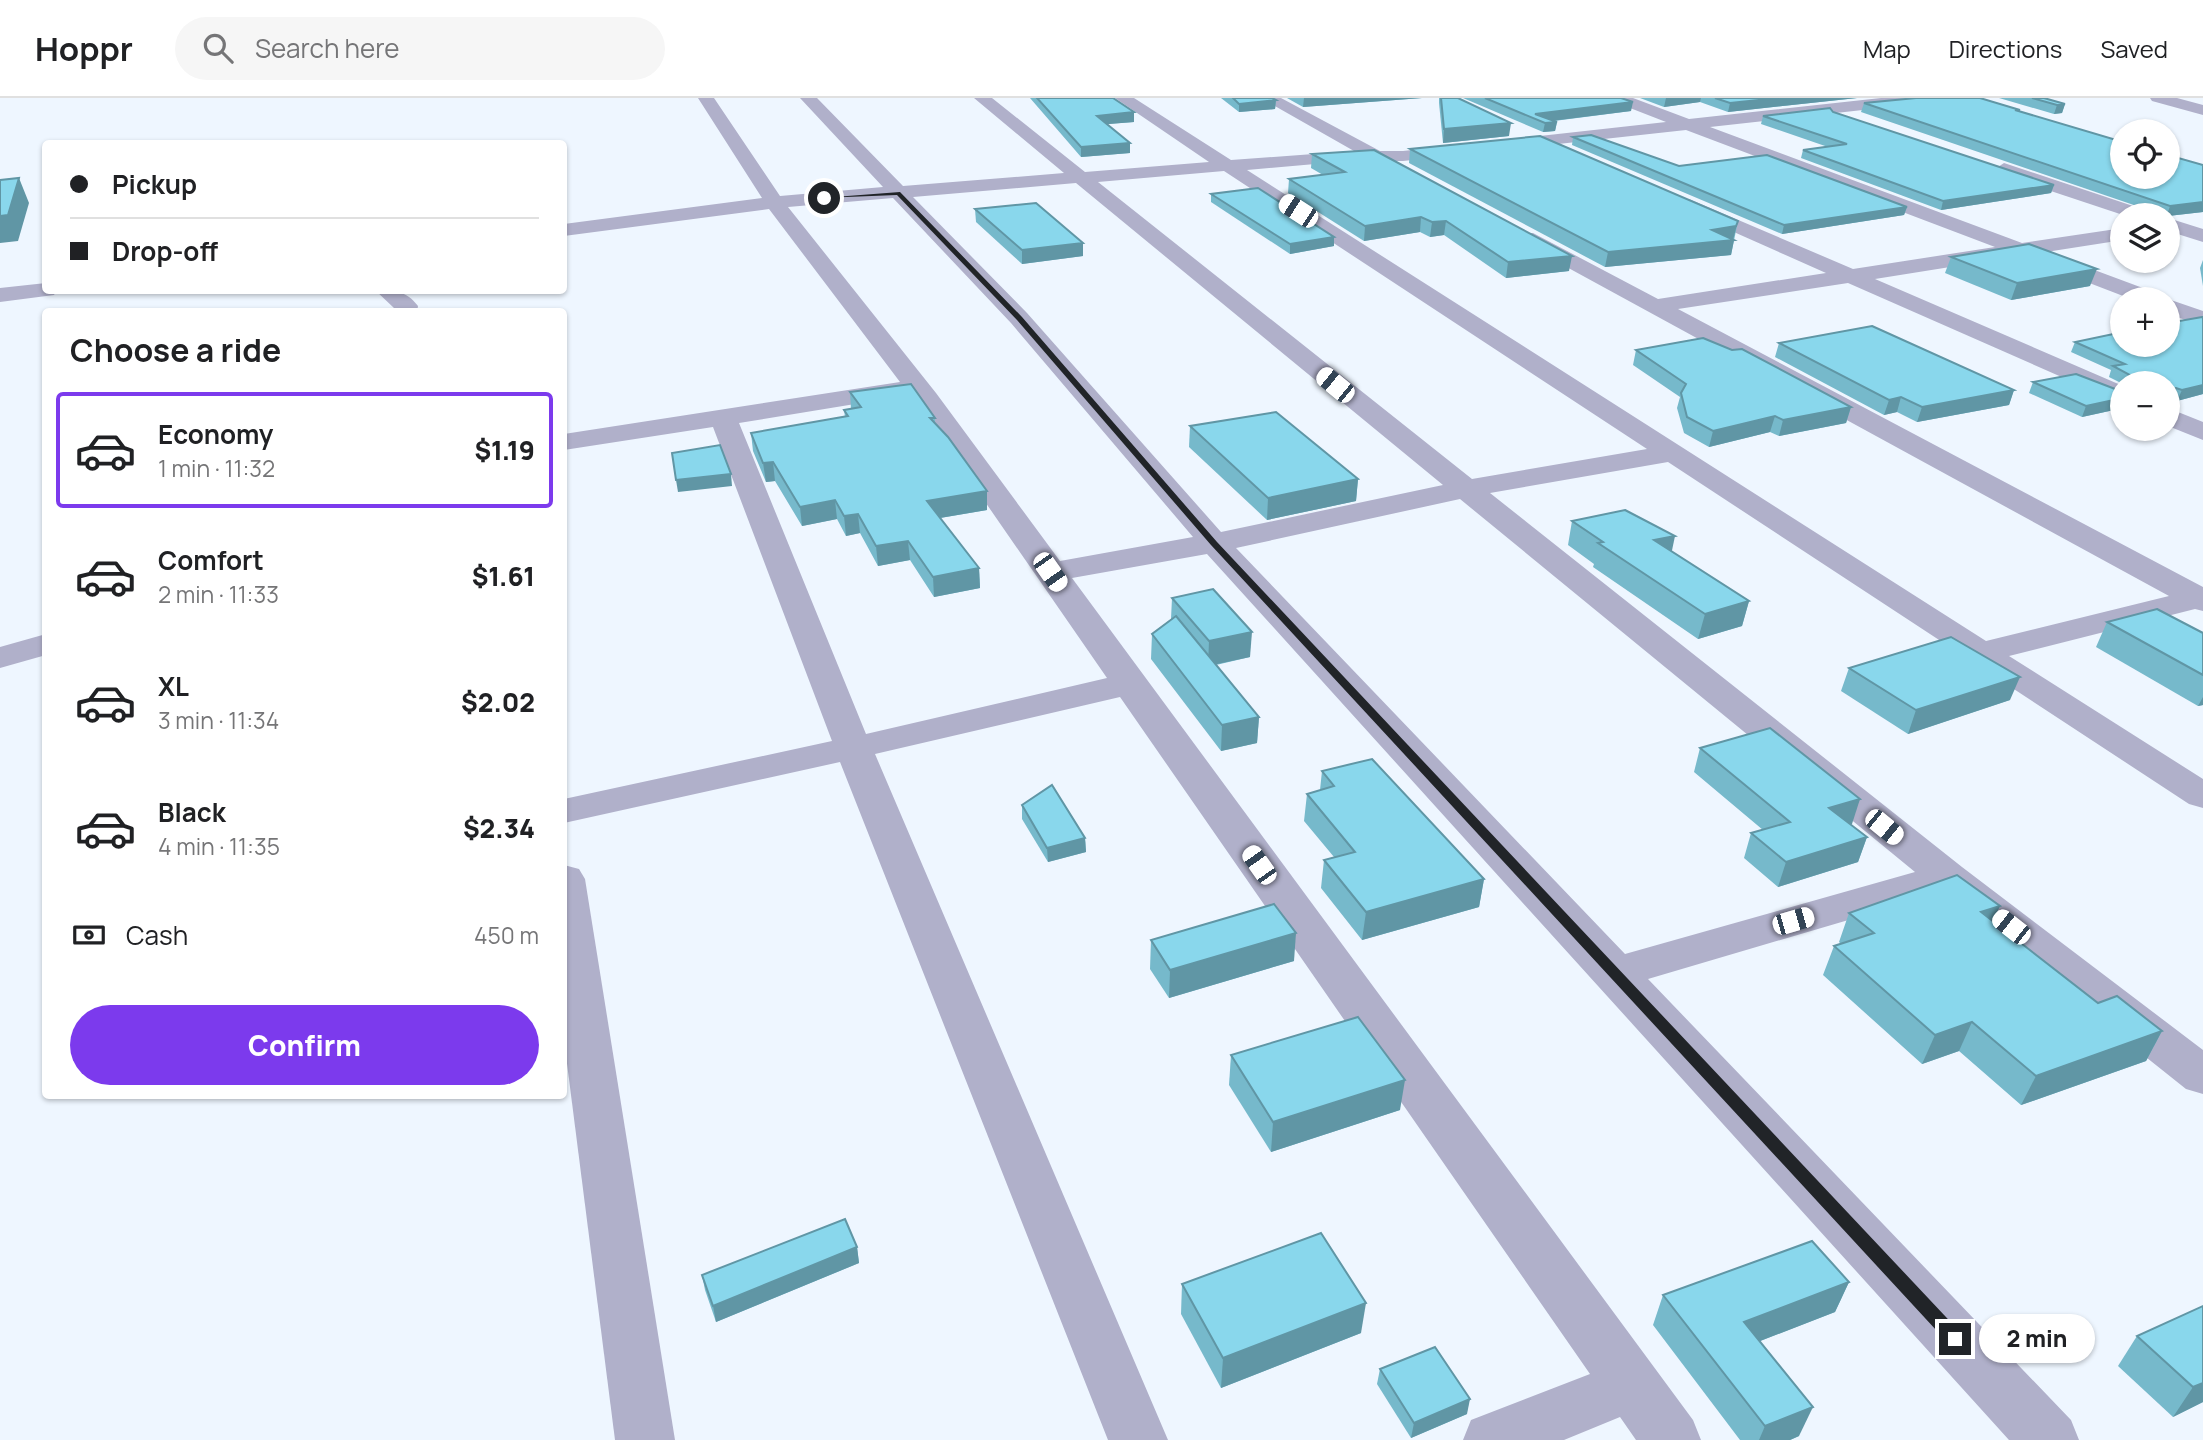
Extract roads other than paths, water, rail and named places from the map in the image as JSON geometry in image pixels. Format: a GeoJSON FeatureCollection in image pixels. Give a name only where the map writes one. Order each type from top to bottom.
{"type":"FeatureCollection","features":[{"type":"Feature","properties":{"kind":"street"},"geometry":{"type":"LineString","coordinates":[[706,98],[774,202],[921,393],[1671,1440]]}},
{"type":"Feature","properties":{"kind":"street"},"geometry":{"type":"LineString","coordinates":[[808,98],[1020,318],[1214,544],[2049,1440]]}},
{"type":"Feature","properties":{"kind":"street"},"geometry":{"type":"LineString","coordinates":[[982,98],[1947,877],[2203,1076]]}},
{"type":"Feature","properties":{"kind":"street"},"geometry":{"type":"LineString","coordinates":[[1123,98],[2203,796]]}},
{"type":"Feature","properties":{"kind":"street"},"geometry":{"type":"LineString","coordinates":[[1269,98],[1413,175]]}},
{"type":"Feature","properties":{"kind":"street"},"geometry":{"type":"LineString","coordinates":[[1618,98],[2120,287]]}},
{"type":"Feature","properties":{"kind":"street"},"geometry":{"type":"LineString","coordinates":[[1792,98],[1866,123]]}},
{"type":"Feature","properties":{"kind":"street"},"geometry":{"type":"LineString","coordinates":[[567,230],[774,202],[1228,165],[1403,156],[1925,98]]}},
{"type":"Feature","properties":{"kind":"street"},"geometry":{"type":"LineString","coordinates":[[2158,98],[2203,110]]}},
{"type":"Feature","properties":{"kind":"street"},"geometry":{"type":"LineString","coordinates":[[1505,125],[1580,158]]}},
{"type":"Feature","properties":{"kind":"street"},"geometry":{"type":"LineString","coordinates":[[1983,162],[2110,205]]}},
{"type":"Feature","properties":{"kind":"street"},"geometry":{"type":"LineString","coordinates":[[1669,197],[2110,390]]}},
{"type":"Feature","properties":{"kind":"street"},"geometry":{"type":"LineString","coordinates":[[2180,224],[2203,221]]}},
{"type":"Feature","properties":{"kind":"street"},"geometry":{"type":"LineString","coordinates":[[1510,228],[2202,599]]}},
{"type":"Feature","properties":{"kind":"street"},"geometry":{"type":"LineString","coordinates":[[2180,229],[2203,236]]}},
{"type":"Feature","properties":{"kind":"street"},"geometry":{"type":"LineString","coordinates":[[1655,306],[1847,274],[2110,236]]}},
{"type":"Feature","properties":{"kind":"street"},"geometry":{"type":"LineString","coordinates":[[0,295],[42,290]]}},
{"type":"Feature","properties":{"kind":"street"},"geometry":{"type":"LineString","coordinates":[[391,294],[405,308]]}},
{"type":"Feature","properties":{"kind":"street"},"geometry":{"type":"LineString","coordinates":[[2180,310],[2203,319]]}},
{"type":"Feature","properties":{"kind":"street"},"geometry":{"type":"LineString","coordinates":[[567,442],[901,389],[921,393]]}},
{"type":"Feature","properties":{"kind":"street"},"geometry":{"type":"LineString","coordinates":[[723,417],[853,748],[1138,1440]]}},
{"type":"Feature","properties":{"kind":"street"},"geometry":{"type":"LineString","coordinates":[[2180,421],[2203,432]]}},
{"type":"Feature","properties":{"kind":"street"},"geometry":{"type":"LineString","coordinates":[[1050,572],[1214,544],[1464,489],[1674,453]]}},
{"type":"Feature","properties":{"kind":"street"},"geometry":{"type":"LineString","coordinates":[[1982,652],[2202,599]]}},
{"type":"Feature","properties":{"kind":"street"},"geometry":{"type":"LineString","coordinates":[[0,658],[42,645]]}},
{"type":"Feature","properties":{"kind":"street"},"geometry":{"type":"LineString","coordinates":[[567,810],[1129,684]]}},
{"type":"Feature","properties":{"kind":"street"},"geometry":{"type":"LineString","coordinates":[[1614,973],[1947,877]]}},
{"type":"Feature","properties":{"kind":"street"},"geometry":{"type":"LineString","coordinates":[[567,900],[645,1440]]}},
{"type":"Feature","properties":{"kind":"street"},"geometry":{"type":"LineString","coordinates":[[1493,1440],[1631,1385]]}}]}
